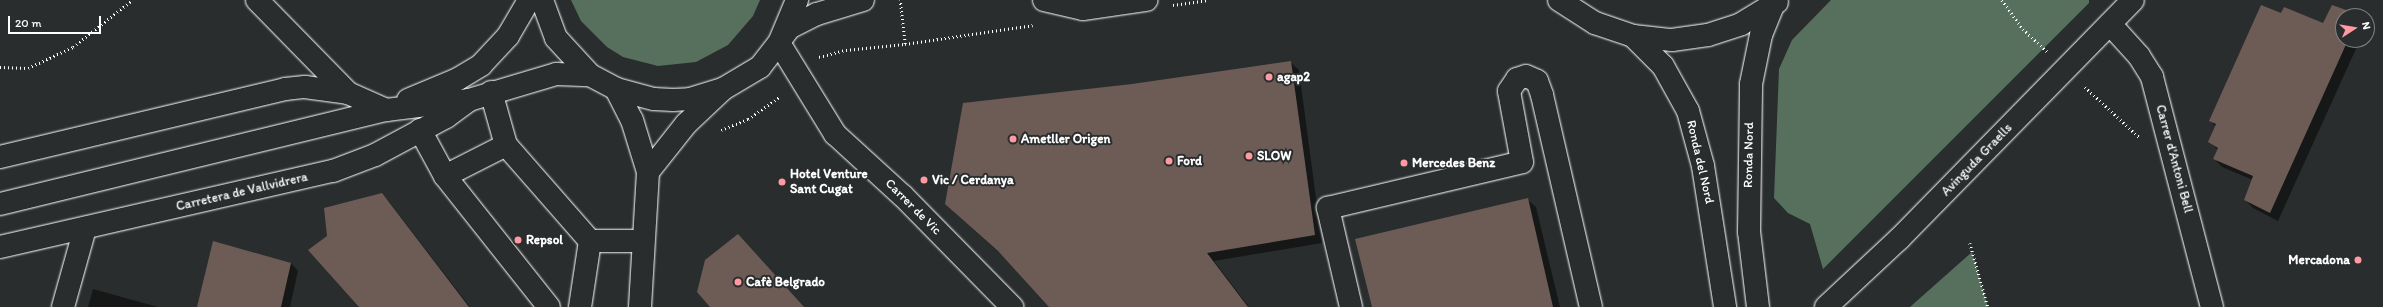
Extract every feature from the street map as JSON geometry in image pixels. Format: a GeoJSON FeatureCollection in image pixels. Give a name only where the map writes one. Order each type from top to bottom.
{"type":"FeatureCollection","features":[{"type":"Feature","properties":{"kind":"street"},"geometry":{"type":"LineString","coordinates":[[258,0],[348,93]]}},
{"type":"Feature","properties":{"kind":"street","name":"Carretera de Vallvidrera"},"geometry":{"type":"LineString","coordinates":[[386,110],[458,79],[481,65],[508,36],[529,0]]}},
{"type":"Feature","properties":{"kind":"street"},"geometry":{"type":"LineString","coordinates":[[542,0],[556,38],[590,75],[616,89],[654,99],[673,100],[690,99],[723,89]]}},
{"type":"Feature","properties":{"kind":"street"},"geometry":{"type":"LineString","coordinates":[[782,39],[797,0]]}},
{"type":"Feature","properties":{"kind":"street"},"geometry":{"type":"LineString","coordinates":[[648,172],[686,124],[723,89],[760,67],[790,28],[817,14],[863,0]]}},
{"type":"Feature","properties":{"kind":"street"},"geometry":{"type":"LineString","coordinates":[[1044,0],[1083,9],[1146,0]]}},
{"type":"Feature","properties":{"kind":"street"},"geometry":{"type":"LineString","coordinates":[[1559,0],[1595,23],[1633,36],[1672,40],[1708,36],[1741,24],[1776,3]]}},
{"type":"Feature","properties":{"kind":"street","name":"Ronda Nord"},"geometry":{"type":"LineString","coordinates":[[1758,307],[1749,232],[1751,84],[1760,36],[1776,3]]}},
{"type":"Feature","properties":{"kind":"street","name":"Avinguda Graells"},"geometry":{"type":"LineString","coordinates":[[1826,307],[1899,239],[2066,69],[2122,8]]}},
{"type":"Feature","properties":{"kind":"street","name":"Carrer d'Antoni Bell"},"geometry":{"type":"LineString","coordinates":[[2122,8],[2139,56],[2152,77],[2212,307]]}},
{"type":"Feature","properties":{"kind":"street","name":"Ronda del Nord"},"geometry":{"type":"LineString","coordinates":[[1633,36],[1663,66],[1688,111],[1703,166],[1725,307]]}},
{"type":"Feature","properties":{"kind":"street","name":"Carrer de Vic"},"geometry":{"type":"LineString","coordinates":[[782,39],[835,134],[903,196],[1012,307]]}},
{"type":"Feature","properties":{"kind":"street","name":"Carretera de Vallvidrera"},"geometry":{"type":"LineString","coordinates":[[0,247],[333,171],[375,155],[470,100],[491,92],[556,74],[590,75]]}},
{"type":"Feature","properties":{"kind":"street"},"geometry":{"type":"LineString","coordinates":[[1351,307],[1328,208],[1522,162],[1509,91],[1517,79],[1526,76],[1537,81],[1542,95],[1591,307]]}},
{"type":"Feature","properties":{"kind":"street"},"geometry":{"type":"LineString","coordinates":[[0,157],[284,89],[305,87],[348,93],[386,110]]}},
{"type":"Feature","properties":{"kind":"street"},"geometry":{"type":"LineString","coordinates":[[616,89],[632,120],[648,172],[640,307]]}},
{"type":"Feature","properties":{"kind":"street"},"geometry":{"type":"LineString","coordinates":[[491,92],[506,145],[590,241],[643,241]]}},
{"type":"Feature","properties":{"kind":"street","name":"Carretera de Vallvidrera"},"geometry":{"type":"LineString","coordinates":[[0,204],[386,110],[470,100]]}},
{"type":"Feature","properties":{"kind":"street"},"geometry":{"type":"LineString","coordinates":[[420,130],[445,176],[548,307]]}},
{"type":"Feature","properties":{"kind":"street"},"geometry":{"type":"LineString","coordinates":[[445,176],[506,145]]}},
{"type":"Feature","properties":{"kind":"street"},"geometry":{"type":"LineString","coordinates":[[63,307],[85,228]]}},
{"type":"Feature","properties":{"kind":"street"},"geometry":{"type":"LineString","coordinates":[[580,307],[590,241]]}},
{"type":"Feature","properties":{"kind":"path"},"geometry":{"type":"LineString","coordinates":[[0,67],[28,68],[73,47],[132,0]]}},
{"type":"Feature","properties":{"kind":"path"},"geometry":{"type":"LineString","coordinates":[[2002,0],[2024,29],[2142,140]]}},
{"type":"Feature","properties":{"kind":"path"},"geometry":{"type":"LineString","coordinates":[[1970,243],[1988,307]]}},
{"type":"Feature","properties":{"kind":"green space"},"geometry":{"type":"Polygon","coordinates":[[[571,0],[760,0],[753,16],[728,45],[696,62],[658,66],[623,57],[607,47],[581,21],[571,0]]]}},
{"type":"Feature","properties":{"kind":"green space"},"geometry":{"type":"Polygon","coordinates":[[[1831,0],[2089,0],[2089,3],[1823,269],[1810,224],[1788,213],[1774,198],[1779,69],[1792,40],[1831,0]]]}},
{"type":"Feature","properties":{"kind":"green space"},"geometry":{"type":"Polygon","coordinates":[[[1972,252],[1988,307],[1910,307],[1972,252]]]}},
{"type":"Feature","properties":{"kind":"building"},"geometry":{"type":"Polygon","coordinates":[[[2261,5],[2281,13],[2284,7],[2323,23],[2332,5],[2340,8],[2335,8],[2335,48],[2344,48],[2270,213],[2244,200],[2253,176],[2213,159],[2218,148],[2208,142],[2216,124],[2209,121],[2261,5]]]}},
{"type":"Feature","properties":{"kind":"building"},"geometry":{"type":"Polygon","coordinates":[[[1291,61],[1315,235],[1207,253],[1248,307],[1049,307],[998,251],[945,204],[963,103],[1132,84],[1291,61]]]}},
{"type":"Feature","properties":{"kind":"building"},"geometry":{"type":"Polygon","coordinates":[[[382,193],[469,307],[359,307],[308,250],[327,236],[324,208],[382,193]]]}},
{"type":"Feature","properties":{"kind":"building"},"geometry":{"type":"Polygon","coordinates":[[[1528,198],[1553,307],[1372,307],[1355,239],[1528,198]]]}},
{"type":"Feature","properties":{"kind":"building"},"geometry":{"type":"Polygon","coordinates":[[[738,234],[804,307],[710,307],[697,292],[705,260],[738,234]]]}},
{"type":"Feature","properties":{"kind":"building"},"geometry":{"type":"Polygon","coordinates":[[[213,241],[291,263],[281,307],[197,307],[213,241]]]}},
{"type":"Feature","properties":{"kind":"place","name":"agap2"},"geometry":{"type":"Point","coordinates":[1269,77]}},
{"type":"Feature","properties":{"kind":"place","name":"Ametller Origen"},"geometry":{"type":"Point","coordinates":[1013,139]}},
{"type":"Feature","properties":{"kind":"place","name":"SLOW"},"geometry":{"type":"Point","coordinates":[1249,156]}},
{"type":"Feature","properties":{"kind":"place","name":"Ford"},"geometry":{"type":"Point","coordinates":[1169,161]}},
{"type":"Feature","properties":{"kind":"place","name":"Mercedes Benz"},"geometry":{"type":"Point","coordinates":[1404,163]}},
{"type":"Feature","properties":{"kind":"place","name":"Vic / Cerdanya"},"geometry":{"type":"Point","coordinates":[924,180]}},
{"type":"Feature","properties":{"kind":"place","name":"Hotel Venture Sant Cugat"},"geometry":{"type":"Point","coordinates":[782,182]}},
{"type":"Feature","properties":{"kind":"place","name":"Repsol"},"geometry":{"type":"Point","coordinates":[518,240]}},
{"type":"Feature","properties":{"kind":"place","name":"Mercadona"},"geometry":{"type":"Point","coordinates":[2358,260]}},
{"type":"Feature","properties":{"kind":"place","name":"Cafè Belgrado"},"geometry":{"type":"Point","coordinates":[738,282]}}]}
